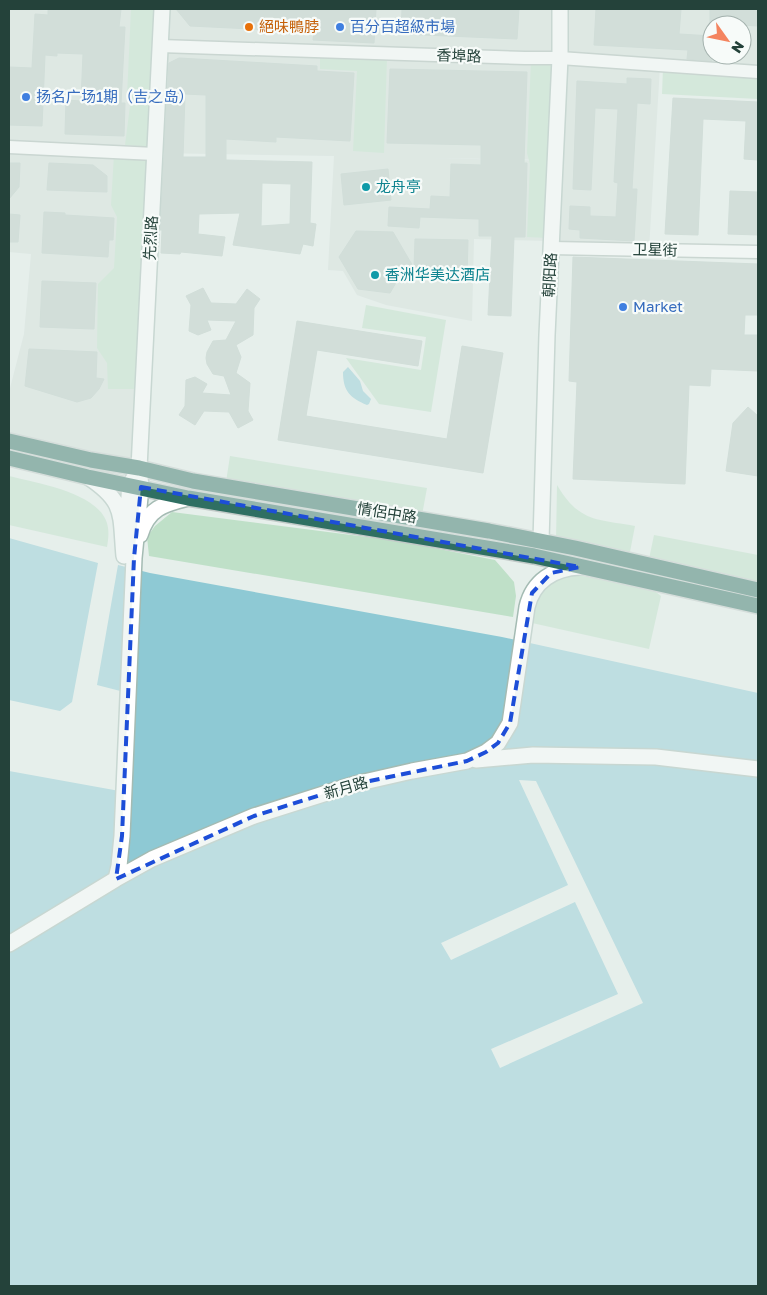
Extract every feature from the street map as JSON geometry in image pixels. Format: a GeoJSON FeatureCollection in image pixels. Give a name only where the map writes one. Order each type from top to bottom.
{"type":"FeatureCollection","features":[{"type":"Feature","properties":{"kind":"highway","name":"情侶中路"},"geometry":{"type":"LineString","coordinates":[[9,441],[193,481],[540,541],[758,590]]}},
{"type":"Feature","properties":{"kind":"highway","name":"情侶中路"},"geometry":{"type":"LineString","coordinates":[[9,458],[188,498],[486,547],[758,606]]}},
{"type":"Feature","properties":{"kind":"street","name":"先烈路"},"geometry":{"type":"LineString","coordinates":[[139,468],[162,9]]}},
{"type":"Feature","properties":{"kind":"street","name":"朝阳路"},"geometry":{"type":"LineString","coordinates":[[540,541],[547,335],[560,58],[560,9]]}},
{"type":"Feature","properties":{"kind":"street","name":"香埠路"},"geometry":{"type":"LineString","coordinates":[[160,46],[560,58],[758,72]]}},
{"type":"Feature","properties":{"kind":"street"},"geometry":{"type":"LineString","coordinates":[[9,147],[155,154]]}},
{"type":"Feature","properties":{"kind":"street","name":"卫星街"},"geometry":{"type":"LineString","coordinates":[[551,248],[758,252]]}},
{"type":"Feature","properties":{"kind":"street"},"geometry":{"type":"LineString","coordinates":[[91,894],[102,882],[108,870],[112,861],[114,846],[116,722],[129,557],[139,468]]}},
{"type":"Feature","properties":{"kind":"street"},"geometry":{"type":"LineString","coordinates":[[88,477],[114,498],[120,515],[129,557],[122,836],[116,878]]}},
{"type":"Feature","properties":{"kind":"street"},"geometry":{"type":"LineString","coordinates":[[129,557],[150,514],[167,503],[188,498]]}},
{"type":"Feature","properties":{"kind":"street","name":"新月路"},"geometry":{"type":"LineString","coordinates":[[9,944],[116,878],[161,855],[254,816],[355,784],[467,761],[486,752],[498,743],[510,723],[528,602],[538,585],[557,571],[580,567]]}},
{"type":"Feature","properties":{"kind":"street"},"geometry":{"type":"LineString","coordinates":[[467,761],[533,755],[656,757],[758,769]]}},
{"type":"Feature","properties":{"kind":"highlighted area"},"geometry":{"type":"Polygon","coordinates":[[[141,487],[580,567],[551,573],[532,593],[510,723],[498,743],[486,752],[467,761],[355,784],[254,816],[116,879],[122,836],[134,558],[141,487]]]}},
{"type":"Feature","properties":{"kind":"shaded area"},"geometry":{"type":"Polygon","coordinates":[[[9,9],[64,11],[65,9],[560,9],[555,160],[433,158],[555,161],[551,241],[474,239],[472,321],[386,305],[357,295],[343,271],[328,270],[334,156],[156,153],[9,146],[9,9]]]}},
{"type":"Feature","properties":{"kind":"shaded area"},"geometry":{"type":"Polygon","coordinates":[[[561,9],[758,9],[758,71],[561,57],[561,9]]]}},
{"type":"Feature","properties":{"kind":"shaded area"},"geometry":{"type":"Polygon","coordinates":[[[561,59],[660,66],[649,249],[552,247],[561,59]]]}},
{"type":"Feature","properties":{"kind":"shaded area"},"geometry":{"type":"Polygon","coordinates":[[[9,148],[155,154],[139,467],[9,440],[9,392],[24,334],[31,254],[9,252],[9,148]]]}},
{"type":"Feature","properties":{"kind":"green space"},"geometry":{"type":"Polygon","coordinates":[[[131,9],[160,9],[154,147],[125,145],[130,106],[127,97],[131,9]]]}},
{"type":"Feature","properties":{"kind":"green space"},"geometry":{"type":"Polygon","coordinates":[[[320,55],[387,57],[384,153],[353,151],[357,71],[320,69],[320,55]]]}},
{"type":"Feature","properties":{"kind":"green space"},"geometry":{"type":"Polygon","coordinates":[[[531,61],[556,61],[549,238],[527,237],[530,164],[527,153],[531,61]]]}},
{"type":"Feature","properties":{"kind":"green space"},"geometry":{"type":"Polygon","coordinates":[[[663,68],[758,74],[758,99],[662,94],[663,68]]]}},
{"type":"Feature","properties":{"kind":"green space"},"geometry":{"type":"Polygon","coordinates":[[[114,154],[153,155],[141,389],[108,389],[107,363],[97,348],[98,284],[114,268],[117,217],[111,205],[114,154]]]}},
{"type":"Feature","properties":{"kind":"green space"},"geometry":{"type":"Polygon","coordinates":[[[366,305],[446,320],[431,412],[379,404],[346,358],[421,370],[426,337],[362,328],[366,305]]]}},
{"type":"Feature","properties":{"kind":"green space"},"geometry":{"type":"Polygon","coordinates":[[[230,456],[427,488],[422,515],[226,482],[230,456]]]}},
{"type":"Feature","properties":{"kind":"green space"},"geometry":{"type":"Polygon","coordinates":[[[9,476],[51,486],[82,498],[95,506],[104,516],[108,528],[107,547],[9,525],[9,476]]]}},
{"type":"Feature","properties":{"kind":"green space"},"geometry":{"type":"Polygon","coordinates":[[[557,485],[573,506],[590,517],[635,526],[629,557],[556,541],[557,485]]]}},
{"type":"Feature","properties":{"kind":"green space"},"geometry":{"type":"Polygon","coordinates":[[[172,512],[398,541],[495,560],[514,582],[516,596],[513,617],[149,556],[147,537],[155,526],[172,512]]]}},
{"type":"Feature","properties":{"kind":"green space"},"geometry":{"type":"Polygon","coordinates":[[[654,535],[758,555],[758,586],[649,559],[654,535]]]}},
{"type":"Feature","properties":{"kind":"green space"},"geometry":{"type":"Polygon","coordinates":[[[571,574],[651,588],[661,596],[649,649],[532,623],[537,590],[571,574]]]}},
{"type":"Feature","properties":{"kind":"water"},"geometry":{"type":"Polygon","coordinates":[[[348,367],[360,381],[363,391],[371,399],[369,404],[367,405],[356,400],[346,389],[343,372],[348,367]]]}},
{"type":"Feature","properties":{"kind":"water"},"geometry":{"type":"Polygon","coordinates":[[[9,538],[98,563],[72,702],[60,711],[9,700],[9,538]]]}},
{"type":"Feature","properties":{"kind":"water"},"geometry":{"type":"Polygon","coordinates":[[[118,565],[150,573],[502,637],[758,693],[758,1286],[9,1286],[9,771],[125,792],[136,695],[97,685],[118,565]]]}},
{"type":"Feature","properties":{"kind":"pier"},"geometry":{"type":"Polygon","coordinates":[[[519,780],[536,781],[643,1003],[500,1068],[491,1049],[618,994],[575,902],[451,960],[441,943],[568,885],[519,780]]]}},
{"type":"Feature","properties":{"kind":"building"},"geometry":{"type":"Polygon","coordinates":[[[48,9],[121,9],[119,27],[125,27],[121,103],[125,103],[124,136],[65,134],[66,100],[81,101],[83,54],[57,53],[57,56],[45,55],[42,126],[9,125],[9,67],[32,68],[35,14],[48,15],[48,9]]]}},
{"type":"Feature","properties":{"kind":"building"},"geometry":{"type":"Polygon","coordinates":[[[176,9],[376,9],[374,43],[313,40],[314,32],[190,26],[176,9]]]}},
{"type":"Feature","properties":{"kind":"building"},"geometry":{"type":"Polygon","coordinates":[[[402,9],[519,9],[517,39],[401,34],[402,9]]]}},
{"type":"Feature","properties":{"kind":"building"},"geometry":{"type":"Polygon","coordinates":[[[596,9],[681,9],[679,34],[702,35],[702,60],[687,59],[688,50],[594,45],[596,9]]]}},
{"type":"Feature","properties":{"kind":"building"},"geometry":{"type":"Polygon","coordinates":[[[710,9],[758,9],[758,26],[752,26],[752,15],[710,15],[710,9]]]}},
{"type":"Feature","properties":{"kind":"building"},"geometry":{"type":"Polygon","coordinates":[[[179,58],[317,66],[317,71],[354,73],[350,141],[276,137],[276,142],[226,139],[226,160],[312,162],[310,223],[316,224],[313,246],[303,244],[300,254],[233,245],[240,213],[199,214],[198,234],[225,237],[222,256],[181,252],[180,254],[161,253],[162,230],[160,230],[169,63],[179,58]],[[185,94],[183,157],[206,157],[206,95],[185,94]],[[262,183],[261,226],[290,224],[291,184],[262,183]]]}},
{"type":"Feature","properties":{"kind":"building"},"geometry":{"type":"Polygon","coordinates":[[[390,69],[527,72],[524,163],[527,163],[525,237],[514,237],[511,316],[488,315],[492,236],[479,236],[479,219],[420,217],[419,228],[388,226],[389,207],[430,209],[431,196],[450,197],[451,164],[481,165],[481,145],[387,143],[390,69]]]}},
{"type":"Feature","properties":{"kind":"building"},"geometry":{"type":"Polygon","coordinates":[[[627,78],[651,79],[650,104],[637,103],[632,189],[637,189],[634,241],[580,238],[580,230],[569,229],[570,206],[590,207],[590,216],[616,217],[618,183],[614,182],[618,109],[595,108],[591,190],[573,189],[577,81],[627,84],[627,78]]]}},
{"type":"Feature","properties":{"kind":"building"},"geometry":{"type":"Polygon","coordinates":[[[673,98],[758,102],[758,160],[744,159],[746,121],[703,119],[698,235],[665,234],[673,98]]]}},
{"type":"Feature","properties":{"kind":"building"},"geometry":{"type":"Polygon","coordinates":[[[9,163],[20,163],[19,187],[9,199],[9,163]]]}},
{"type":"Feature","properties":{"kind":"building"},"geometry":{"type":"Polygon","coordinates":[[[49,163],[93,165],[107,176],[107,192],[47,190],[49,163]]]}},
{"type":"Feature","properties":{"kind":"building","name":"龙舟亭"},"geometry":{"type":"Polygon","coordinates":[[[388,169],[391,200],[344,205],[341,174],[388,169]]]}},
{"type":"Feature","properties":{"kind":"building"},"geometry":{"type":"Polygon","coordinates":[[[730,191],[758,192],[758,235],[728,234],[730,191]]]}},
{"type":"Feature","properties":{"kind":"building"},"geometry":{"type":"Polygon","coordinates":[[[44,212],[114,218],[113,240],[109,240],[108,257],[42,253],[44,212]]]}},
{"type":"Feature","properties":{"kind":"building"},"geometry":{"type":"Polygon","coordinates":[[[9,214],[20,215],[18,242],[9,242],[9,214]]]}},
{"type":"Feature","properties":{"kind":"building","name":"香洲华美达酒店"},"geometry":{"type":"Polygon","coordinates":[[[356,231],[393,232],[414,268],[415,239],[468,240],[467,276],[401,274],[390,293],[358,289],[339,257],[356,231]]]}},
{"type":"Feature","properties":{"kind":"building"},"geometry":{"type":"Polygon","coordinates":[[[573,257],[758,264],[758,315],[745,315],[744,335],[758,335],[758,371],[711,369],[710,386],[689,385],[685,484],[573,479],[577,382],[569,381],[573,257]]]}},
{"type":"Feature","properties":{"kind":"building"},"geometry":{"type":"Polygon","coordinates":[[[42,281],[96,283],[94,329],[40,327],[42,281]]]}},
{"type":"Feature","properties":{"kind":"building"},"geometry":{"type":"Polygon","coordinates":[[[203,288],[211,303],[236,304],[247,289],[260,299],[254,308],[253,335],[236,345],[241,357],[236,373],[250,383],[248,411],[253,420],[238,428],[229,412],[204,411],[195,425],[179,415],[185,406],[186,380],[195,377],[207,384],[202,393],[231,395],[224,376],[213,374],[206,358],[213,341],[226,340],[236,321],[207,320],[211,330],[198,335],[189,331],[191,305],[186,296],[203,288]]]}},
{"type":"Feature","properties":{"kind":"building"},"geometry":{"type":"Polygon","coordinates":[[[297,321],[422,341],[418,366],[317,350],[306,416],[447,439],[462,346],[503,353],[483,473],[278,440],[297,321]]]}},
{"type":"Feature","properties":{"kind":"building"},"geometry":{"type":"Polygon","coordinates":[[[29,349],[97,352],[96,378],[104,379],[99,389],[91,398],[77,402],[25,386],[29,349]]]}},
{"type":"Feature","properties":{"kind":"building"},"geometry":{"type":"Polygon","coordinates":[[[748,407],[758,416],[758,476],[726,471],[733,423],[748,407]]]}},
{"type":"Feature","properties":{"kind":"place","name":"絕味鴨脖"},"geometry":{"type":"Point","coordinates":[249,27]}},
{"type":"Feature","properties":{"kind":"place","name":"百分百超級市場"},"geometry":{"type":"Point","coordinates":[340,27]}},
{"type":"Feature","properties":{"kind":"place","name":"扬名广场1期（吉之岛）"},"geometry":{"type":"Point","coordinates":[26,97]}},
{"type":"Feature","properties":{"kind":"place","name":"龙舟亭"},"geometry":{"type":"Point","coordinates":[366,187]}},
{"type":"Feature","properties":{"kind":"place","name":"香洲华美达酒店"},"geometry":{"type":"Point","coordinates":[375,275]}},
{"type":"Feature","properties":{"kind":"place","name":"Market"},"geometry":{"type":"Point","coordinates":[623,307]}}]}
